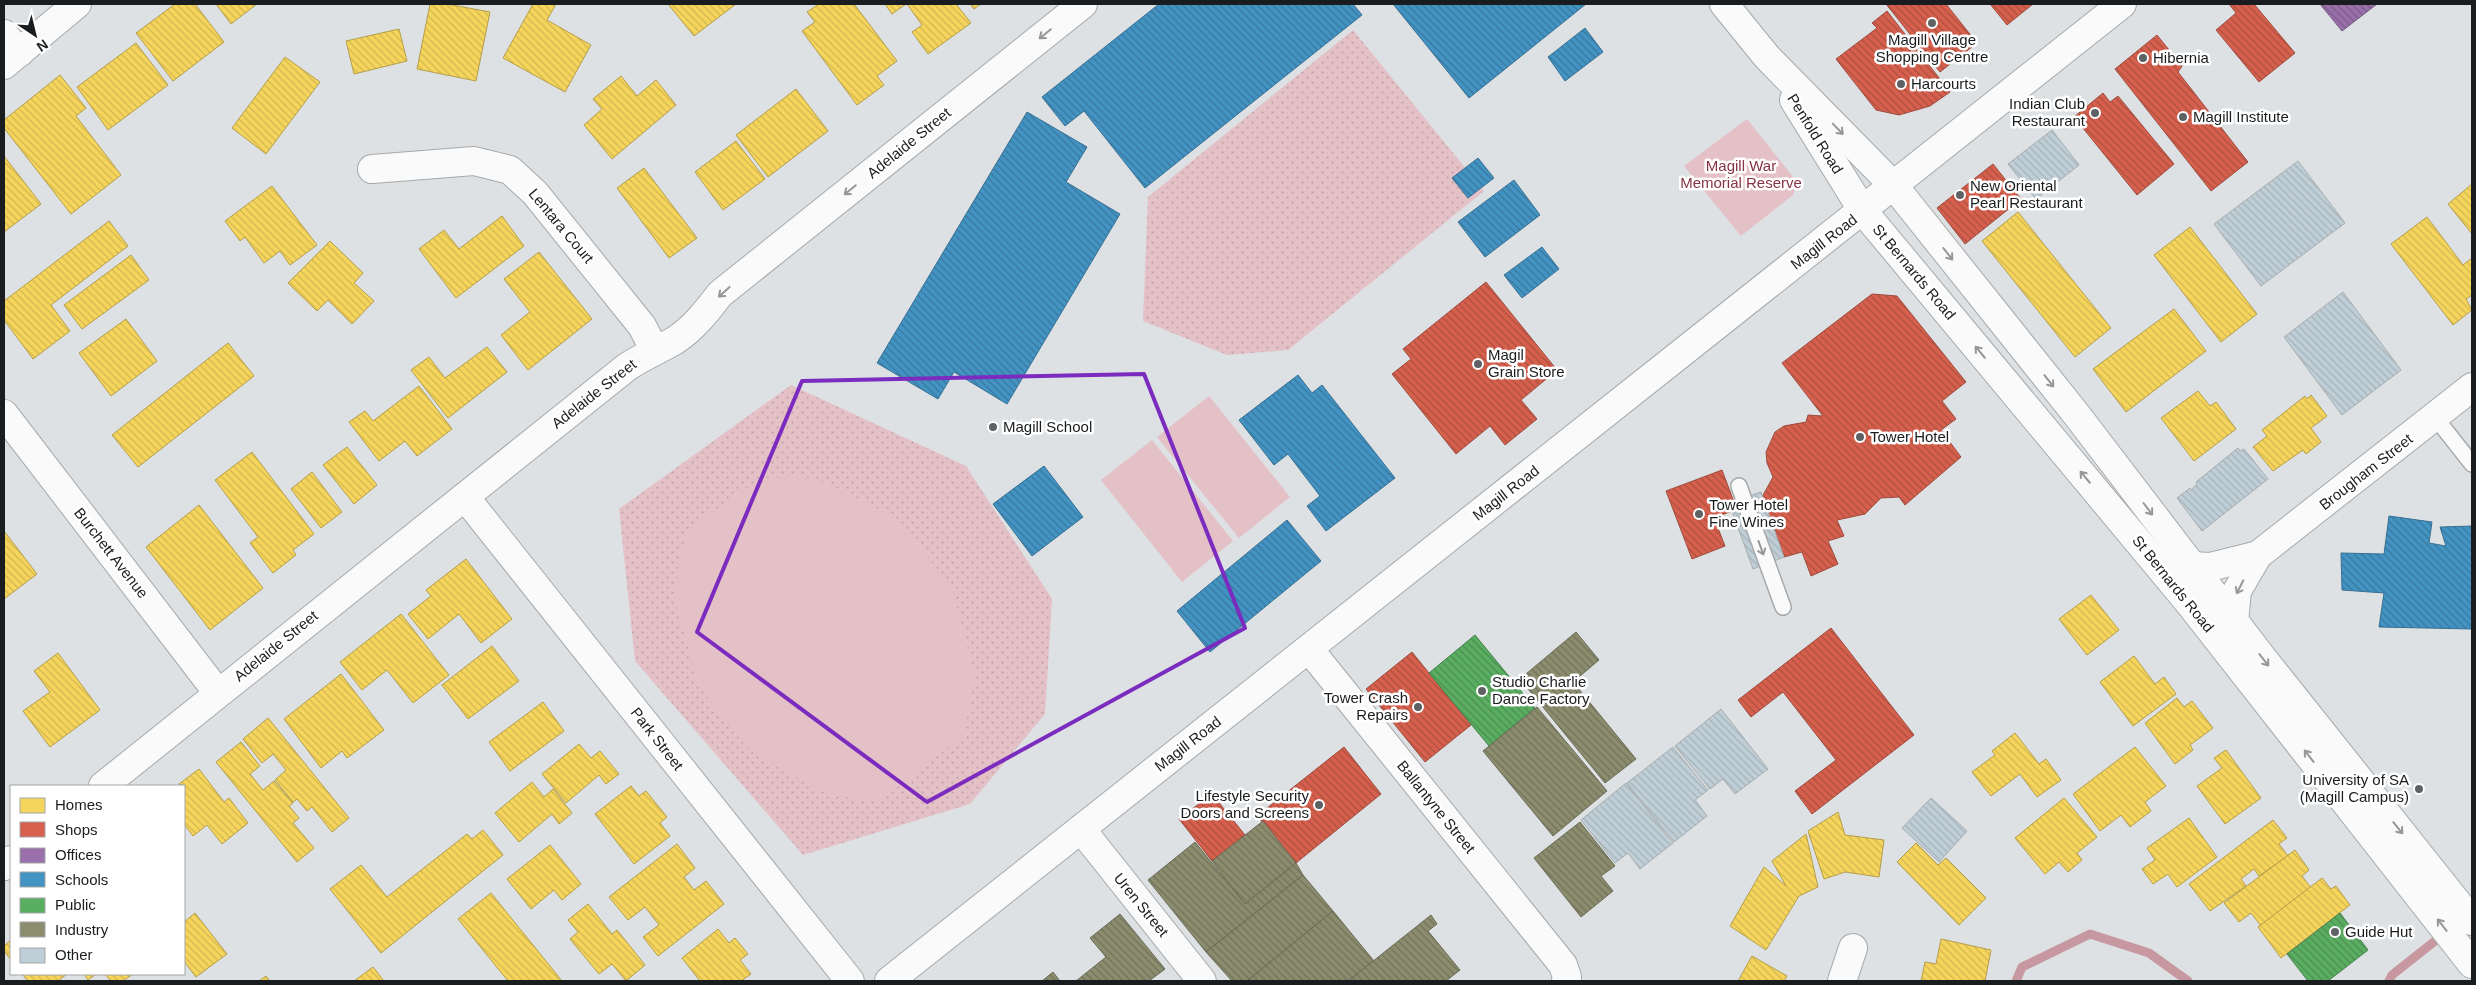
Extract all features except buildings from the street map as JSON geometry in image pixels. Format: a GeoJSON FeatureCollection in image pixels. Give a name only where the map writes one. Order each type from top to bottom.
{"type":"FeatureCollection","features":[{"type":"Feature","properties":{"kind":"main road"},"geometry":{"type":"LineString","coordinates":[[9,51],[77,4]]}},
{"type":"Feature","properties":{"kind":"main road","name":"Adelaide Street"},"geometry":{"type":"LineString","coordinates":[[104,785],[218,692],[627,367],[654,349],[674,340],[697,322],[720,294],[1084,4]]}},
{"type":"Feature","properties":{"kind":"main road","name":"Penfold Road"},"geometry":{"type":"LineString","coordinates":[[1724,4],[1767,57],[1894,186]]}},
{"type":"Feature","properties":{"kind":"main road","name":"Magill Road"},"geometry":{"type":"LineString","coordinates":[[889,981],[2122,4]]}},
{"type":"Feature","properties":{"kind":"main road","name":"Penfold Road"},"geometry":{"type":"LineString","coordinates":[[1767,57],[1863,211]]}},
{"type":"Feature","properties":{"kind":"main road","name":"Lentara Court"},"geometry":{"type":"LineString","coordinates":[[372,169],[474,160],[510,170],[535,192],[642,326],[654,349]]}},
{"type":"Feature","properties":{"kind":"main road","name":"St Bernards Road"},"geometry":{"type":"LineString","coordinates":[[1894,186],[2076,414],[2234,622],[2472,921]]}},
{"type":"Feature","properties":{"kind":"main road","name":"St Bernards Road"},"geometry":{"type":"LineString","coordinates":[[1863,211],[2194,608],[2472,964]]}},
{"type":"Feature","properties":{"kind":"main road","name":"Brougham Street"},"geometry":{"type":"LineString","coordinates":[[2234,622],[2237,591],[2258,555],[2472,387]]}},
{"type":"Feature","properties":{"kind":"main road","name":"Burchett Avenue"},"geometry":{"type":"LineString","coordinates":[[4,414],[218,692]]}},
{"type":"Feature","properties":{"kind":"main road","name":"Park Street"},"geometry":{"type":"LineString","coordinates":[[465,496],[850,981]]}},
{"type":"Feature","properties":{"kind":"main road","name":"Brougham Street"},"geometry":{"type":"LineString","coordinates":[[2192,566],[2210,567],[2258,555]]}},
{"type":"Feature","properties":{"kind":"main road","name":"Ballantyne Street"},"geometry":{"type":"LineString","coordinates":[[1309,648],[1564,973]]}},
{"type":"Feature","properties":{"kind":"main road","name":"Uren Street"},"geometry":{"type":"LineString","coordinates":[[1080,829],[1202,981]]}},
{"type":"Feature","properties":{"kind":"main road"},"geometry":{"type":"LineString","coordinates":[[1842,981],[1853,948]]}},
{"type":"Feature","properties":{"kind":"lane"},"geometry":{"type":"LineString","coordinates":[[2435,417],[2472,464]]}},
{"type":"Feature","properties":{"kind":"lane"},"geometry":{"type":"LineString","coordinates":[[1739,486],[1783,607]]}},
{"type":"Feature","properties":{"kind":"highlighted area"},"geometry":{"type":"Polygon","coordinates":[[[1144,374],[1245,628],[927,802],[697,632],[802,381],[1144,374]]]}},
{"type":"Feature","properties":{"kind":"green space"},"geometry":{"type":"Polygon","coordinates":[[[1353,30],[1484,191],[1288,350],[1227,355],[1143,321],[1148,197],[1353,30]]]}},
{"type":"Feature","properties":{"kind":"green space","name":"Magill War Memorial Reserve"},"geometry":{"type":"Polygon","coordinates":[[[1747,119],[1797,182],[1793,195],[1741,236],[1684,166],[1747,119]]]}},
{"type":"Feature","properties":{"kind":"green space"},"geometry":{"type":"Polygon","coordinates":[[[791,385],[966,466],[1052,599],[1045,714],[970,804],[803,855],[635,661],[619,509],[791,385]]]}},
{"type":"Feature","properties":{"kind":"green space"},"geometry":{"type":"Polygon","coordinates":[[[1209,396],[1290,497],[1239,538],[1157,437],[1209,396]]]}},
{"type":"Feature","properties":{"kind":"green space"},"geometry":{"type":"Polygon","coordinates":[[[1152,440],[1233,541],[1182,582],[1101,480],[1152,440]]]}},
{"type":"Feature","properties":{"kind":"green space"},"geometry":{"type":"Polygon","coordinates":[[[802,476],[831,485],[899,520],[952,588],[975,676],[964,735],[880,801],[844,797],[817,789],[749,750],[698,685],[675,599],[679,561],[688,529],[760,479],[802,476]]]}},
{"type":"Feature","properties":{"kind":"waterway"},"geometry":{"type":"LineString","coordinates":[[2016,981],[2022,967],[2090,934],[2149,953],[2188,981]]}},
{"type":"Feature","properties":{"kind":"waterway"},"geometry":{"type":"LineString","coordinates":[[2389,981],[2392,975],[2440,937]]}},
{"type":"Feature","properties":{"kind":"place","name":"Magill Village Shopping Centre"},"geometry":{"type":"Point","coordinates":[1932,23]}},
{"type":"Feature","properties":{"kind":"place","name":"Hibernia"},"geometry":{"type":"Point","coordinates":[2143,58]}},
{"type":"Feature","properties":{"kind":"place","name":"Harcourts"},"geometry":{"type":"Point","coordinates":[1901,84]}},
{"type":"Feature","properties":{"kind":"place","name":"Indian Club Restaurant"},"geometry":{"type":"Point","coordinates":[2095,113]}},
{"type":"Feature","properties":{"kind":"place","name":"Magill Institute"},"geometry":{"type":"Point","coordinates":[2183,117]}},
{"type":"Feature","properties":{"kind":"place","name":"New Oriental Pearl Restaurant"},"geometry":{"type":"Point","coordinates":[1960,195]}},
{"type":"Feature","properties":{"kind":"place","name":"Magil Grain Store"},"geometry":{"type":"Point","coordinates":[1478,364]}},
{"type":"Feature","properties":{"kind":"place","name":"Magill School"},"geometry":{"type":"Point","coordinates":[993,427]}},
{"type":"Feature","properties":{"kind":"place","name":"Tower Hotel"},"geometry":{"type":"Point","coordinates":[1860,437]}},
{"type":"Feature","properties":{"kind":"place","name":"Tower Hotel Fine Wines"},"geometry":{"type":"Point","coordinates":[1699,514]}},
{"type":"Feature","properties":{"kind":"place","name":"Studio Charlie Dance Factory"},"geometry":{"type":"Point","coordinates":[1482,691]}},
{"type":"Feature","properties":{"kind":"place","name":"Tower Crash Repairs"},"geometry":{"type":"Point","coordinates":[1418,707]}},
{"type":"Feature","properties":{"kind":"place","name":"University of SA (Magill Campus)"},"geometry":{"type":"Point","coordinates":[2419,789]}},
{"type":"Feature","properties":{"kind":"place","name":"Lifestyle Security Doors and Screens"},"geometry":{"type":"Point","coordinates":[1319,805]}},
{"type":"Feature","properties":{"kind":"place","name":"Guide Hut"},"geometry":{"type":"Point","coordinates":[2335,932]}}]}
